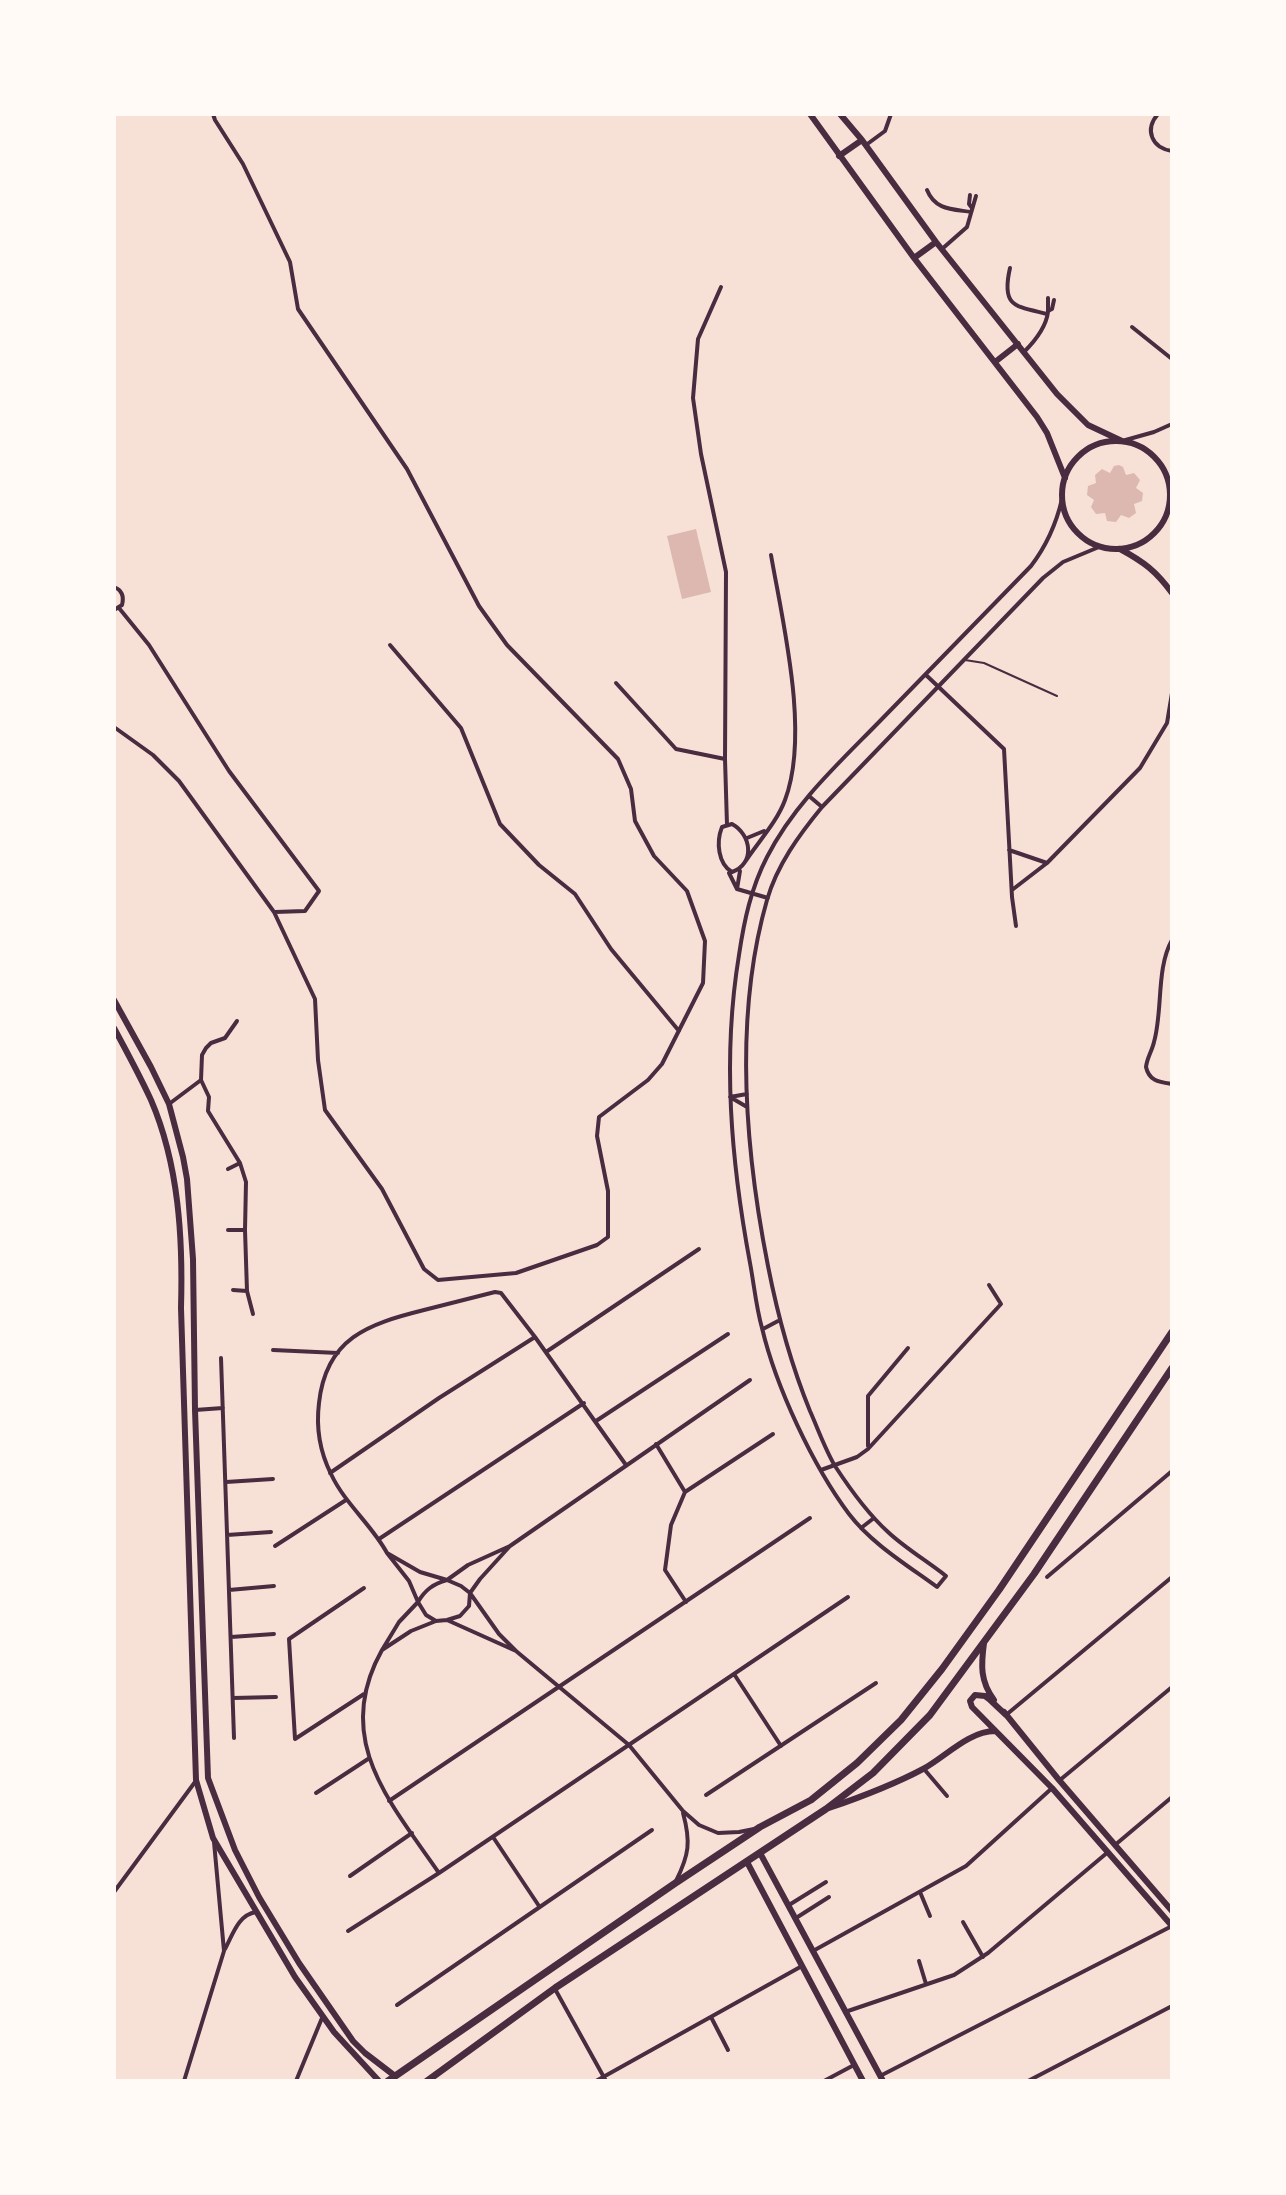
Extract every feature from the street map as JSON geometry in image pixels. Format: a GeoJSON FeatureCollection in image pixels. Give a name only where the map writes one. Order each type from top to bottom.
{"type":"FeatureCollection","features":[{"type":"Feature","properties":{"kind":"main road"},"geometry":{"type":"LineString","coordinates":[[810,114],[914,258],[1037,417],[1047,433],[1065,478]]}},
{"type":"Feature","properties":{"kind":"main road"},"geometry":{"type":"LineString","coordinates":[[840,114],[936,242],[1074,413],[1088,425],[1143,448],[1165,470],[1171,488],[1169,505],[1164,521],[1150,538],[1120,549],[1099,547],[1081,536],[1068,519],[1062,499],[1065,478],[1069,468],[1083,452],[1102,443],[1122,441]]}},
{"type":"Feature","properties":{"kind":"main road"},"geometry":{"type":"LineString","coordinates":[[839,156],[864,143]]}},
{"type":"Feature","properties":{"kind":"main road"},"geometry":{"type":"LineString","coordinates":[[914,258],[936,242]]}},
{"type":"Feature","properties":{"kind":"main road"},"geometry":{"type":"LineString","coordinates":[[995,362],[1018,344]]}},
{"type":"Feature","properties":{"kind":"main road"},"geometry":{"type":"LineString","coordinates":[[1169,505],[1172,522]]}},
{"type":"Feature","properties":{"kind":"main road"},"geometry":{"type":"LineString","coordinates":[[1120,549],[1145,562],[1172,593]]}},
{"type":"Feature","properties":{"kind":"main road"},"geometry":{"type":"LineString","coordinates":[[114,1000],[169,1104],[183,1157],[189,1203],[208,1778],[235,1850],[259,1897],[327,2006],[353,2041],[398,2078]]}},
{"type":"Feature","properties":{"kind":"main road"},"geometry":{"type":"LineString","coordinates":[[114,1028],[157,1116],[170,1162],[177,1205],[182,1266],[196,1780],[213,1838],[257,1912],[322,2018],[379,2081]]}},
{"type":"Feature","properties":{"kind":"main road"},"geometry":{"type":"LineString","coordinates":[[388,2081],[398,2078],[674,1884],[760,1827],[811,1800],[857,1763],[915,1703],[999,1590],[1172,1332]]}},
{"type":"Feature","properties":{"kind":"main road"},"geometry":{"type":"LineString","coordinates":[[427,2081],[555,1988],[826,1809],[873,1773],[930,1715],[1034,1574],[1172,1368]]}},
{"type":"Feature","properties":{"kind":"main road"},"geometry":{"type":"LineString","coordinates":[[984,1641],[980,1666],[991,1696],[1171,1909]]}},
{"type":"Feature","properties":{"kind":"main road"},"geometry":{"type":"LineString","coordinates":[[1006,1715],[985,1696],[971,1697],[972,1707],[1052,1788],[1172,1926]]}},
{"type":"Feature","properties":{"kind":"main road"},"geometry":{"type":"LineString","coordinates":[[915,1703],[930,1715]]}},
{"type":"Feature","properties":{"kind":"main road"},"geometry":{"type":"LineString","coordinates":[[826,1809],[924,1769],[974,1737],[986,1731],[996,1731]]}},
{"type":"Feature","properties":{"kind":"main road"},"geometry":{"type":"LineString","coordinates":[[760,1853],[882,2078]]}},
{"type":"Feature","properties":{"kind":"main road"},"geometry":{"type":"LineString","coordinates":[[747,1862],[863,2081]]}},
{"type":"Feature","properties":{"kind":"main road"},"geometry":{"type":"LineString","coordinates":[[762,1890],[763,1876],[773,1876]]}},
{"type":"Feature","properties":{"kind":"main road"},"geometry":{"type":"LineString","coordinates":[[322,2018],[327,2006]]}},
{"type":"Feature","properties":{"kind":"street"},"geometry":{"type":"LineString","coordinates":[[864,143],[885,131],[891,114]]}},
{"type":"Feature","properties":{"kind":"street"},"geometry":{"type":"LineString","coordinates":[[1157,114],[1151,125],[1153,141],[1161,149],[1172,151]]}},
{"type":"Feature","properties":{"kind":"street"},"geometry":{"type":"LineString","coordinates":[[114,727],[153,755],[179,781],[274,912],[315,999],[318,1060],[325,1110],[382,1189],[424,1269],[438,1280],[516,1273],[597,1245],[608,1237],[608,1191],[597,1136],[599,1117],[648,1080],[662,1064],[703,983],[705,941],[687,891],[654,856],[635,821],[631,789],[618,759],[507,645],[479,606],[407,469],[298,309],[290,262],[243,164],[212,116]]}},
{"type":"Feature","properties":{"kind":"street"},"geometry":{"type":"LineString","coordinates":[[927,190],[939,207],[971,210]]}},
{"type":"Feature","properties":{"kind":"street"},"geometry":{"type":"LineString","coordinates":[[942,249],[967,227],[975,203],[973,196]]}},
{"type":"Feature","properties":{"kind":"street"},"geometry":{"type":"LineString","coordinates":[[1010,268],[1006,285],[1015,305],[1048,313]]}},
{"type":"Feature","properties":{"kind":"street"},"geometry":{"type":"LineString","coordinates":[[721,287],[698,339],[693,398],[701,454],[726,572],[727,825],[720,832],[719,846],[721,857],[737,889],[768,898]]}},
{"type":"Feature","properties":{"kind":"street"},"geometry":{"type":"LineString","coordinates":[[1024,352],[1039,335],[1051,299]]}},
{"type":"Feature","properties":{"kind":"street"},"geometry":{"type":"LineString","coordinates":[[1132,327],[1172,359]]}},
{"type":"Feature","properties":{"kind":"street"},"geometry":{"type":"LineString","coordinates":[[1122,441],[1172,424]]}},
{"type":"Feature","properties":{"kind":"street"},"geometry":{"type":"LineString","coordinates":[[1062,499],[1047,545],[1031,566],[809,796],[785,826],[766,858],[752,893],[736,974],[731,1026],[730,1097],[738,1197],[762,1329],[804,1440],[848,1512],[883,1548],[937,1587],[946,1576],[888,1533],[865,1508],[834,1464],[793,1370],[778,1321],[754,1195],[747,1107],[748,1027],[753,976],[768,898],[781,866],[799,835],[822,807],[1043,578],[1063,562],[1099,547]]}},
{"type":"Feature","properties":{"kind":"street"},"geometry":{"type":"LineString","coordinates":[[737,889],[740,869],[784,803],[794,774],[792,681],[771,555]]}},
{"type":"Feature","properties":{"kind":"street"},"geometry":{"type":"LineString","coordinates":[[114,587],[123,597],[116,609],[149,645],[229,771],[319,891],[305,911],[274,912]]}},
{"type":"Feature","properties":{"kind":"street"},"geometry":{"type":"LineString","coordinates":[[390,645],[461,728],[500,824],[539,865],[575,894],[611,949],[679,1031]]}},
{"type":"Feature","properties":{"kind":"street"},"geometry":{"type":"LineString","coordinates":[[926,675],[1004,749],[1016,926]]}},
{"type":"Feature","properties":{"kind":"street"},"geometry":{"type":"LineString","coordinates":[[616,683],[676,749],[725,759]]}},
{"type":"Feature","properties":{"kind":"street"},"geometry":{"type":"LineString","coordinates":[[1012,890],[1047,863],[1140,768],[1167,723],[1172,693]]}},
{"type":"Feature","properties":{"kind":"street"},"geometry":{"type":"LineString","coordinates":[[809,796],[822,807]]}},
{"type":"Feature","properties":{"kind":"street"},"geometry":{"type":"LineString","coordinates":[[727,825],[737,826],[747,838],[749,850],[745,862]]}},
{"type":"Feature","properties":{"kind":"street"},"geometry":{"type":"LineString","coordinates":[[747,838],[767,830]]}},
{"type":"Feature","properties":{"kind":"street"},"geometry":{"type":"LineString","coordinates":[[1009,850],[1047,863]]}},
{"type":"Feature","properties":{"kind":"street"},"geometry":{"type":"LineString","coordinates":[[728,871],[740,869]]}},
{"type":"Feature","properties":{"kind":"street"},"geometry":{"type":"LineString","coordinates":[[1172,940],[1166,958],[1154,1042],[1146,1067],[1156,1082],[1172,1084]]}},
{"type":"Feature","properties":{"kind":"street"},"geometry":{"type":"LineString","coordinates":[[237,1021],[225,1038],[206,1048],[202,1055],[201,1080],[209,1097],[208,1111],[240,1163],[246,1182],[247,1291],[253,1314]]}},
{"type":"Feature","properties":{"kind":"street"},"geometry":{"type":"LineString","coordinates":[[169,1104],[201,1080]]}},
{"type":"Feature","properties":{"kind":"street"},"geometry":{"type":"LineString","coordinates":[[730,1097],[747,1094]]}},
{"type":"Feature","properties":{"kind":"street"},"geometry":{"type":"LineString","coordinates":[[730,1097],[747,1107]]}},
{"type":"Feature","properties":{"kind":"street"},"geometry":{"type":"LineString","coordinates":[[228,1169],[240,1163]]}},
{"type":"Feature","properties":{"kind":"street"},"geometry":{"type":"LineString","coordinates":[[228,1230],[245,1230]]}},
{"type":"Feature","properties":{"kind":"street"},"geometry":{"type":"LineString","coordinates":[[546,1352],[699,1249]]}},
{"type":"Feature","properties":{"kind":"street"},"geometry":{"type":"LineString","coordinates":[[821,1470],[857,1457],[868,1449],[1001,1304],[989,1285]]}},
{"type":"Feature","properties":{"kind":"street"},"geometry":{"type":"LineString","coordinates":[[233,1290],[247,1291]]}},
{"type":"Feature","properties":{"kind":"street"},"geometry":{"type":"LineString","coordinates":[[436,1621],[426,1615],[409,1581],[346,1500],[330,1473],[319,1440],[318,1410],[323,1383],[338,1353],[359,1333],[387,1320],[501,1293],[584,1403],[626,1465]]}},
{"type":"Feature","properties":{"kind":"street"},"geometry":{"type":"LineString","coordinates":[[762,1329],[778,1321]]}},
{"type":"Feature","properties":{"kind":"street"},"geometry":{"type":"LineString","coordinates":[[596,1421],[728,1334]]}},
{"type":"Feature","properties":{"kind":"street"},"geometry":{"type":"LineString","coordinates":[[330,1473],[535,1337]]}},
{"type":"Feature","properties":{"kind":"street"},"geometry":{"type":"LineString","coordinates":[[868,1449],[868,1396],[908,1348]]}},
{"type":"Feature","properties":{"kind":"street"},"geometry":{"type":"LineString","coordinates":[[273,1350],[338,1353]]}},
{"type":"Feature","properties":{"kind":"street"},"geometry":{"type":"LineString","coordinates":[[221,1358],[234,1738]]}},
{"type":"Feature","properties":{"kind":"street"},"geometry":{"type":"LineString","coordinates":[[439,1873],[389,1801],[368,1759],[364,1694],[370,1670],[399,1622],[423,1593],[435,1584],[510,1546],[750,1380]]}},
{"type":"Feature","properties":{"kind":"street"},"geometry":{"type":"LineString","coordinates":[[379,1539],[584,1403]]}},
{"type":"Feature","properties":{"kind":"street"},"geometry":{"type":"LineString","coordinates":[[195,1410],[223,1408]]}},
{"type":"Feature","properties":{"kind":"street"},"geometry":{"type":"LineString","coordinates":[[686,1602],[665,1570],[671,1525],[685,1492],[773,1434]]}},
{"type":"Feature","properties":{"kind":"street"},"geometry":{"type":"LineString","coordinates":[[656,1444],[685,1492]]}},
{"type":"Feature","properties":{"kind":"street"},"geometry":{"type":"LineString","coordinates":[[1047,1577],[1172,1471]]}},
{"type":"Feature","properties":{"kind":"street"},"geometry":{"type":"LineString","coordinates":[[226,1482],[273,1479]]}},
{"type":"Feature","properties":{"kind":"street"},"geometry":{"type":"LineString","coordinates":[[275,1546],[346,1500]]}},
{"type":"Feature","properties":{"kind":"street"},"geometry":{"type":"LineString","coordinates":[[389,1801],[810,1518]]}},
{"type":"Feature","properties":{"kind":"street"},"geometry":{"type":"LineString","coordinates":[[861,1528],[874,1518]]}},
{"type":"Feature","properties":{"kind":"street"},"geometry":{"type":"LineString","coordinates":[[227,1535],[271,1532]]}},
{"type":"Feature","properties":{"kind":"street"},"geometry":{"type":"LineString","coordinates":[[382,1650],[411,1631],[460,1616],[469,1606],[470,1593],[480,1579],[510,1546]]}},
{"type":"Feature","properties":{"kind":"street"},"geometry":{"type":"LineString","coordinates":[[387,1553],[420,1572],[447,1580],[470,1593],[499,1634],[629,1745],[683,1811],[699,1825],[718,1833],[760,1827]]}},
{"type":"Feature","properties":{"kind":"street"},"geometry":{"type":"LineString","coordinates":[[1006,1715],[1172,1577]]}},
{"type":"Feature","properties":{"kind":"street"},"geometry":{"type":"LineString","coordinates":[[229,1590],[274,1586]]}},
{"type":"Feature","properties":{"kind":"street"},"geometry":{"type":"LineString","coordinates":[[364,1588],[289,1639],[295,1739],[364,1694]]}},
{"type":"Feature","properties":{"kind":"street"},"geometry":{"type":"LineString","coordinates":[[348,1931],[848,1597]]}},
{"type":"Feature","properties":{"kind":"street"},"geometry":{"type":"LineString","coordinates":[[447,1620],[516,1651]]}},
{"type":"Feature","properties":{"kind":"street"},"geometry":{"type":"LineString","coordinates":[[231,1637],[274,1634]]}},
{"type":"Feature","properties":{"kind":"street"},"geometry":{"type":"LineString","coordinates":[[734,1674],[781,1746]]}},
{"type":"Feature","properties":{"kind":"street"},"geometry":{"type":"LineString","coordinates":[[706,1795],[876,1683]]}},
{"type":"Feature","properties":{"kind":"street"},"geometry":{"type":"LineString","coordinates":[[1059,1780],[1172,1687]]}},
{"type":"Feature","properties":{"kind":"street"},"geometry":{"type":"LineString","coordinates":[[233,1698],[276,1697]]}},
{"type":"Feature","properties":{"kind":"street"},"geometry":{"type":"LineString","coordinates":[[316,1793],[368,1759]]}},
{"type":"Feature","properties":{"kind":"street"},"geometry":{"type":"LineString","coordinates":[[924,1769],[947,1796]]}},
{"type":"Feature","properties":{"kind":"street"},"geometry":{"type":"LineString","coordinates":[[114,1892],[196,1780]]}},
{"type":"Feature","properties":{"kind":"street"},"geometry":{"type":"LineString","coordinates":[[813,1951],[966,1866],[1052,1788]]}},
{"type":"Feature","properties":{"kind":"street"},"geometry":{"type":"LineString","coordinates":[[1115,1845],[1172,1797]]}},
{"type":"Feature","properties":{"kind":"street"},"geometry":{"type":"LineString","coordinates":[[674,1884],[685,1862],[690,1837],[683,1811]]}},
{"type":"Feature","properties":{"kind":"street"},"geometry":{"type":"LineString","coordinates":[[397,2005],[652,1830]]}},
{"type":"Feature","properties":{"kind":"street"},"geometry":{"type":"LineString","coordinates":[[350,1876],[412,1833]]}},
{"type":"Feature","properties":{"kind":"street"},"geometry":{"type":"LineString","coordinates":[[493,1837],[539,1906]]}},
{"type":"Feature","properties":{"kind":"street"},"geometry":{"type":"LineString","coordinates":[[213,1838],[224,1951]]}},
{"type":"Feature","properties":{"kind":"street"},"geometry":{"type":"LineString","coordinates":[[845,2012],[954,1975],[983,1957],[1108,1852]]}},
{"type":"Feature","properties":{"kind":"street"},"geometry":{"type":"LineString","coordinates":[[789,1905],[826,1882]]}},
{"type":"Feature","properties":{"kind":"street"},"geometry":{"type":"LineString","coordinates":[[920,1892],[930,1916]]}},
{"type":"Feature","properties":{"kind":"street"},"geometry":{"type":"LineString","coordinates":[[796,1918],[829,1897]]}},
{"type":"Feature","properties":{"kind":"street"},"geometry":{"type":"LineString","coordinates":[[184,2081],[224,1951],[239,1921],[247,1913],[257,1912]]}},
{"type":"Feature","properties":{"kind":"street"},"geometry":{"type":"LineString","coordinates":[[963,1922],[983,1957]]}},
{"type":"Feature","properties":{"kind":"street"},"geometry":{"type":"LineString","coordinates":[[882,2078],[1172,1926]]}},
{"type":"Feature","properties":{"kind":"street"},"geometry":{"type":"LineString","coordinates":[[919,1961],[926,1984]]}},
{"type":"Feature","properties":{"kind":"street"},"geometry":{"type":"LineString","coordinates":[[596,2081],[605,2079],[802,1966]]}},
{"type":"Feature","properties":{"kind":"street"},"geometry":{"type":"LineString","coordinates":[[555,1988],[605,2079]]}},
{"type":"Feature","properties":{"kind":"street"},"geometry":{"type":"LineString","coordinates":[[1028,2081],[1172,2006]]}},
{"type":"Feature","properties":{"kind":"street"},"geometry":{"type":"LineString","coordinates":[[711,2017],[728,2050]]}},
{"type":"Feature","properties":{"kind":"street"},"geometry":{"type":"LineString","coordinates":[[296,2081],[322,2018]]}},
{"type":"Feature","properties":{"kind":"street"},"geometry":{"type":"LineString","coordinates":[[824,2081],[854,2065]]}},
{"type":"Feature","properties":{"kind":"lane"},"geometry":{"type":"LineString","coordinates":[[964,660],[984,663],[1057,696]]}},
{"type":"Feature","properties":{"kind":"shaded area"},"geometry":{"type":"Polygon","coordinates":[[[1119,465],[1126,475],[1134,473],[1140,480],[1136,488],[1143,493],[1142,501],[1134,504],[1136,513],[1129,518],[1121,515],[1116,522],[1107,521],[1105,513],[1096,514],[1091,507],[1094,500],[1087,495],[1088,486],[1096,483],[1095,475],[1102,469],[1110,473],[1114,466],[1119,465]]]}},
{"type":"Feature","properties":{"kind":"shaded area"},"geometry":{"type":"Polygon","coordinates":[[[696,529],[711,592],[682,599],[667,536],[696,529]]]}}]}
